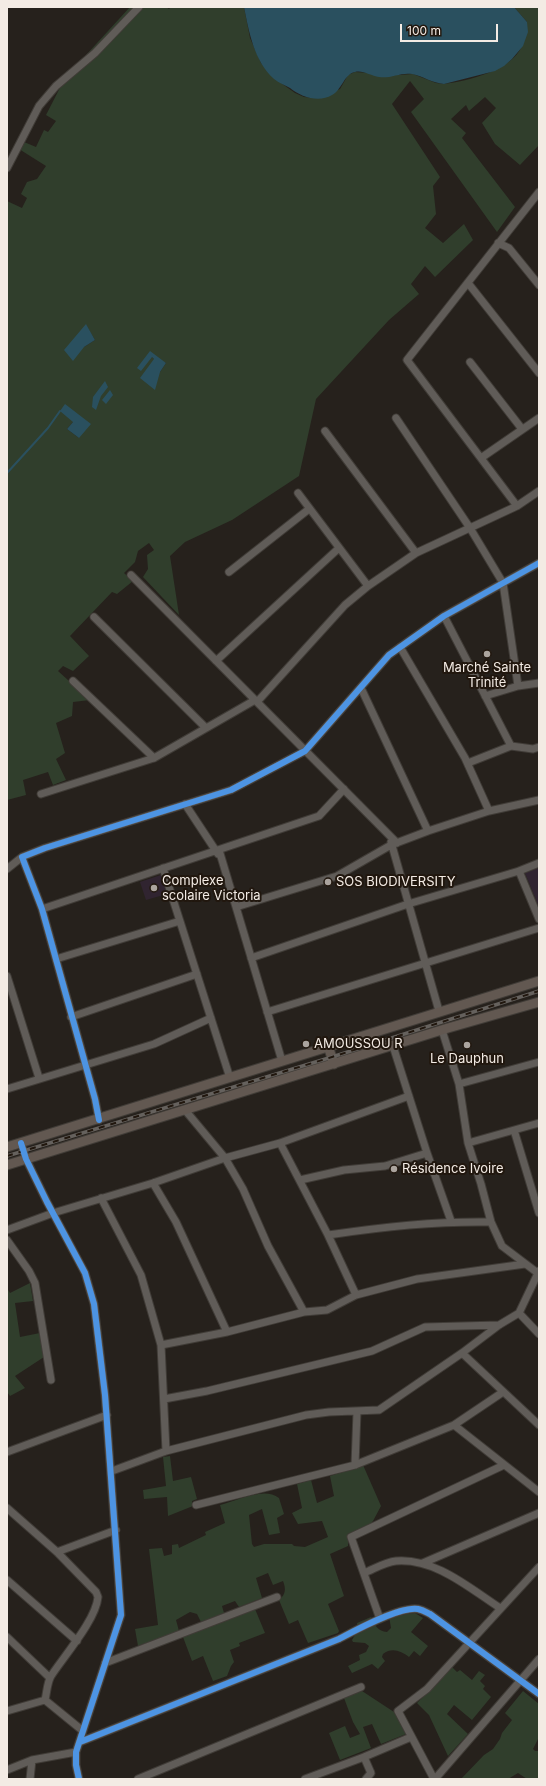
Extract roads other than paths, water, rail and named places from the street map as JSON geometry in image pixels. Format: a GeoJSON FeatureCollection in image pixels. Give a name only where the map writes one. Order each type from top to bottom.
{"type":"FeatureCollection","features":[{"type":"Feature","properties":{"kind":"main road"},"geometry":{"type":"LineString","coordinates":[[7,1148],[439,1011],[539,981]]}},
{"type":"Feature","properties":{"kind":"main road"},"geometry":{"type":"LineString","coordinates":[[7,1165],[442,1030],[539,1002]]}},
{"type":"Feature","properties":{"kind":"main road"},"geometry":{"type":"LineString","coordinates":[[328,1046],[334,1064]]}},
{"type":"Feature","properties":{"kind":"main road"},"geometry":{"type":"LineString","coordinates":[[110,1116],[114,1131]]}},
{"type":"Feature","properties":{"kind":"street"},"geometry":{"type":"LineString","coordinates":[[7,168],[39,106],[56,86],[95,52],[139,7]]}},
{"type":"Feature","properties":{"kind":"street"},"geometry":{"type":"LineString","coordinates":[[518,506],[407,360],[539,192]]}},
{"type":"Feature","properties":{"kind":"street"},"geometry":{"type":"LineString","coordinates":[[498,243],[509,248],[536,276],[539,285]]}},
{"type":"Feature","properties":{"kind":"street"},"geometry":{"type":"LineString","coordinates":[[468,283],[539,373]]}},
{"type":"Feature","properties":{"kind":"street"},"geometry":{"type":"LineString","coordinates":[[470,362],[522,429]]}},
{"type":"Feature","properties":{"kind":"street"},"geometry":{"type":"LineString","coordinates":[[396,418],[470,528],[503,583],[518,686]]}},
{"type":"Feature","properties":{"kind":"street"},"geometry":{"type":"LineString","coordinates":[[481,458],[539,418]]}},
{"type":"Feature","properties":{"kind":"street"},"geometry":{"type":"LineString","coordinates":[[325,431],[416,553]]}},
{"type":"Feature","properties":{"kind":"street"},"geometry":{"type":"LineString","coordinates":[[41,794],[154,758],[256,701],[345,605],[368,586],[416,553],[518,506],[539,491]]}},
{"type":"Feature","properties":{"kind":"street"},"geometry":{"type":"LineString","coordinates":[[298,493],[368,586]]}},
{"type":"Feature","properties":{"kind":"street"},"geometry":{"type":"LineString","coordinates":[[229,572],[309,509]]}},
{"type":"Feature","properties":{"kind":"street"},"geometry":{"type":"LineString","coordinates":[[216,661],[339,548]]}},
{"type":"Feature","properties":{"kind":"street"},"geometry":{"type":"LineString","coordinates":[[7,868],[22,856],[231,790],[305,751],[389,655],[444,616],[539,562]]}},
{"type":"Feature","properties":{"kind":"street"},"geometry":{"type":"LineString","coordinates":[[131,575],[389,834],[394,844],[408,904],[439,1011]]}},
{"type":"Feature","properties":{"kind":"street"},"geometry":{"type":"LineString","coordinates":[[444,616],[512,746]]}},
{"type":"Feature","properties":{"kind":"street"},"geometry":{"type":"LineString","coordinates":[[94,617],[206,728]]}},
{"type":"Feature","properties":{"kind":"street"},"geometry":{"type":"LineString","coordinates":[[400,647],[468,763],[489,811]]}},
{"type":"Feature","properties":{"kind":"street"},"geometry":{"type":"LineString","coordinates":[[73,681],[154,758]]}},
{"type":"Feature","properties":{"kind":"street"},"geometry":{"type":"LineString","coordinates":[[485,696],[518,686],[539,683]]}},
{"type":"Feature","properties":{"kind":"street"},"geometry":{"type":"LineString","coordinates":[[361,688],[428,831]]}},
{"type":"Feature","properties":{"kind":"street"},"geometry":{"type":"LineString","coordinates":[[468,763],[512,746],[533,749],[539,747]]}},
{"type":"Feature","properties":{"kind":"street"},"geometry":{"type":"LineString","coordinates":[[42,909],[319,816],[344,789]]}},
{"type":"Feature","properties":{"kind":"street"},"geometry":{"type":"LineString","coordinates":[[236,907],[337,876],[394,844],[428,831],[489,811],[539,800]]}},
{"type":"Feature","properties":{"kind":"street"},"geometry":{"type":"LineString","coordinates":[[186,804],[218,851],[222,860],[282,1061]]}},
{"type":"Feature","properties":{"kind":"street"},"geometry":{"type":"LineString","coordinates":[[22,856],[42,909],[71,1017],[86,1064],[99,1120]]}},
{"type":"Feature","properties":{"kind":"street"},"geometry":{"type":"LineString","coordinates":[[251,958],[408,904],[519,871],[539,863]]}},
{"type":"Feature","properties":{"kind":"street"},"geometry":{"type":"LineString","coordinates":[[163,868],[230,1078]]}},
{"type":"Feature","properties":{"kind":"street"},"geometry":{"type":"LineString","coordinates":[[519,871],[539,919]]}},
{"type":"Feature","properties":{"kind":"street"},"geometry":{"type":"LineString","coordinates":[[56,959],[180,921]]}},
{"type":"Feature","properties":{"kind":"street"},"geometry":{"type":"LineString","coordinates":[[267,1012],[539,928]]}},
{"type":"Feature","properties":{"kind":"street"},"geometry":{"type":"LineString","coordinates":[[71,1017],[197,974]]}},
{"type":"Feature","properties":{"kind":"street"},"geometry":{"type":"LineString","coordinates":[[7,976],[39,1078]]}},
{"type":"Feature","properties":{"kind":"street"},"geometry":{"type":"LineString","coordinates":[[7,1089],[154,1044],[211,1018]]}},
{"type":"Feature","properties":{"kind":"street"},"geometry":{"type":"LineString","coordinates":[[112,1471],[166,1451],[306,1416],[330,1412],[379,1410],[462,1353],[499,1325],[519,1313],[538,1273],[502,1246],[491,1222],[468,1143],[459,1084],[442,1030]]}},
{"type":"Feature","properties":{"kind":"street"},"geometry":{"type":"LineString","coordinates":[[393,1046],[427,1153],[451,1221]]}},
{"type":"Feature","properties":{"kind":"street"},"geometry":{"type":"LineString","coordinates":[[459,1084],[539,1062]]}},
{"type":"Feature","properties":{"kind":"street"},"geometry":{"type":"LineString","coordinates":[[7,1230],[53,1213],[153,1183],[225,1158],[280,1143],[409,1096]]}},
{"type":"Feature","properties":{"kind":"street"},"geometry":{"type":"LineString","coordinates":[[185,1110],[225,1158],[243,1190],[268,1246],[304,1312]]}},
{"type":"Feature","properties":{"kind":"street"},"geometry":{"type":"LineString","coordinates":[[468,1143],[539,1123]]}},
{"type":"Feature","properties":{"kind":"street"},"geometry":{"type":"LineString","coordinates":[[514,1130],[539,1213]]}},
{"type":"Feature","properties":{"kind":"street"},"geometry":{"type":"LineString","coordinates":[[21,1143],[26,1159],[85,1273],[94,1304],[107,1415],[121,1615],[76,1752],[76,1765],[79,1779]]}},
{"type":"Feature","properties":{"kind":"street"},"geometry":{"type":"LineString","coordinates":[[280,1143],[328,1235],[356,1295]]}},
{"type":"Feature","properties":{"kind":"street"},"geometry":{"type":"LineString","coordinates":[[300,1180],[344,1170],[385,1166],[427,1153]]}},
{"type":"Feature","properties":{"kind":"street"},"geometry":{"type":"LineString","coordinates":[[153,1183],[176,1222],[227,1332]]}},
{"type":"Feature","properties":{"kind":"street"},"geometry":{"type":"LineString","coordinates":[[101,1198],[141,1275],[161,1345],[166,1451]]}},
{"type":"Feature","properties":{"kind":"street"},"geometry":{"type":"LineString","coordinates":[[328,1235],[380,1227],[451,1221],[491,1222]]}},
{"type":"Feature","properties":{"kind":"street"},"geometry":{"type":"LineString","coordinates":[[7,1240],[29,1271],[34,1284],[51,1380]]}},
{"type":"Feature","properties":{"kind":"street"},"geometry":{"type":"LineString","coordinates":[[161,1345],[227,1332],[304,1312],[327,1310],[356,1295],[417,1279],[525,1264]]}},
{"type":"Feature","properties":{"kind":"street"},"geometry":{"type":"LineString","coordinates":[[519,1313],[539,1334]]}},
{"type":"Feature","properties":{"kind":"street"},"geometry":{"type":"LineString","coordinates":[[164,1399],[207,1391],[372,1351],[425,1327],[499,1325]]}},
{"type":"Feature","properties":{"kind":"street"},"geometry":{"type":"LineString","coordinates":[[462,1353],[539,1425]]}},
{"type":"Feature","properties":{"kind":"street"},"geometry":{"type":"LineString","coordinates":[[196,1505],[356,1465],[454,1425],[503,1392]]}},
{"type":"Feature","properties":{"kind":"street"},"geometry":{"type":"LineString","coordinates":[[356,1465],[357,1412]]}},
{"type":"Feature","properties":{"kind":"street"},"geometry":{"type":"LineString","coordinates":[[7,1452],[107,1415]]}},
{"type":"Feature","properties":{"kind":"street"},"geometry":{"type":"LineString","coordinates":[[454,1425],[539,1492]]}},
{"type":"Feature","properties":{"kind":"street"},"geometry":{"type":"LineString","coordinates":[[380,1619],[351,1537],[504,1465]]}},
{"type":"Feature","properties":{"kind":"street"},"geometry":{"type":"LineString","coordinates":[[7,1508],[57,1552],[96,1592],[98,1597],[96,1608],[77,1641],[50,1678],[45,1700]]}},
{"type":"Feature","properties":{"kind":"street"},"geometry":{"type":"LineString","coordinates":[[423,1563],[539,1512]]}},
{"type":"Feature","properties":{"kind":"street"},"geometry":{"type":"LineString","coordinates":[[57,1552],[116,1530]]}},
{"type":"Feature","properties":{"kind":"street"},"geometry":{"type":"LineString","coordinates":[[364,1573],[394,1561],[423,1563],[439,1568],[500,1608]]}},
{"type":"Feature","properties":{"kind":"street"},"geometry":{"type":"LineString","coordinates":[[539,1567],[427,1689],[398,1711],[434,1779],[539,1659]]}},
{"type":"Feature","properties":{"kind":"street"},"geometry":{"type":"LineString","coordinates":[[7,1580],[77,1641]]}},
{"type":"Feature","properties":{"kind":"street"},"geometry":{"type":"LineString","coordinates":[[105,1663],[277,1597]]}},
{"type":"Feature","properties":{"kind":"street"},"geometry":{"type":"LineString","coordinates":[[80,1742],[339,1639],[380,1619],[410,1609],[418,1609],[430,1614],[468,1644],[539,1694]]}},
{"type":"Feature","properties":{"kind":"street"},"geometry":{"type":"LineString","coordinates":[[7,1638],[50,1678]]}},
{"type":"Feature","properties":{"kind":"street"},"geometry":{"type":"LineString","coordinates":[[138,1779],[361,1687]]}},
{"type":"Feature","properties":{"kind":"street"},"geometry":{"type":"LineString","coordinates":[[45,1700],[83,1731]]}},
{"type":"Feature","properties":{"kind":"street"},"geometry":{"type":"LineString","coordinates":[[8,1709],[45,1700]]}},
{"type":"Feature","properties":{"kind":"street"},"geometry":{"type":"LineString","coordinates":[[305,1779],[364,1757],[411,1737]]}},
{"type":"Feature","properties":{"kind":"street"},"geometry":{"type":"LineString","coordinates":[[7,1770],[32,1760],[76,1752]]}},
{"type":"Feature","properties":{"kind":"street"},"geometry":{"type":"LineString","coordinates":[[364,1757],[371,1773],[366,1779]]}},
{"type":"Feature","properties":{"kind":"street"},"geometry":{"type":"LineString","coordinates":[[30,1779],[32,1760]]}},
{"type":"Feature","properties":{"kind":"water"},"geometry":{"type":"Polygon","coordinates":[[[244,7],[514,7],[527,22],[528,32],[523,46],[512,59],[495,71],[444,84],[412,74],[383,77],[355,72],[348,76],[335,93],[322,99],[316,99],[299,94],[274,79],[267,72],[253,46],[244,7]]]}},
{"type":"Feature","properties":{"kind":"water"},"geometry":{"type":"Polygon","coordinates":[[[86,324],[95,340],[84,347],[73,361],[64,350],[86,324]]]}},
{"type":"Feature","properties":{"kind":"water"},"geometry":{"type":"Polygon","coordinates":[[[150,351],[166,363],[160,372],[155,390],[140,378],[154,359],[152,357],[141,371],[137,368],[150,351]]]}},
{"type":"Feature","properties":{"kind":"water"},"geometry":{"type":"Polygon","coordinates":[[[105,381],[108,387],[101,396],[96,410],[92,407],[93,397],[105,381]]]}},
{"type":"Feature","properties":{"kind":"water"},"geometry":{"type":"Polygon","coordinates":[[[110,390],[113,395],[106,404],[102,400],[110,390]]]}},
{"type":"Feature","properties":{"kind":"water"},"geometry":{"type":"Polygon","coordinates":[[[65,404],[91,424],[79,438],[67,429],[73,422],[60,411],[65,404]]]}},
{"type":"Feature","properties":{"kind":"waterway"},"geometry":{"type":"LineString","coordinates":[[7,473],[48,428],[60,411]]}},
{"type":"Feature","properties":{"kind":"railway"},"geometry":{"type":"LineString","coordinates":[[7,1156],[332,1057],[539,991]]}},
{"type":"Feature","properties":{"kind":"place","name":"Marché Sainte Trinité"},"geometry":{"type":"Point","coordinates":[487,654]}},
{"type":"Feature","properties":{"kind":"place","name":"SOS BIODIVERSITY"},"geometry":{"type":"Point","coordinates":[328,882]}},
{"type":"Feature","properties":{"kind":"place","name":"Complexe scolaire Victoria"},"geometry":{"type":"Point","coordinates":[154,888]}},
{"type":"Feature","properties":{"kind":"place","name":"AMOUSSOU R"},"geometry":{"type":"Point","coordinates":[306,1044]}},
{"type":"Feature","properties":{"kind":"place","name":"Le Dauphun"},"geometry":{"type":"Point","coordinates":[467,1045]}},
{"type":"Feature","properties":{"kind":"place","name":"Résidence Ivoire"},"geometry":{"type":"Point","coordinates":[394,1169]}}]}
